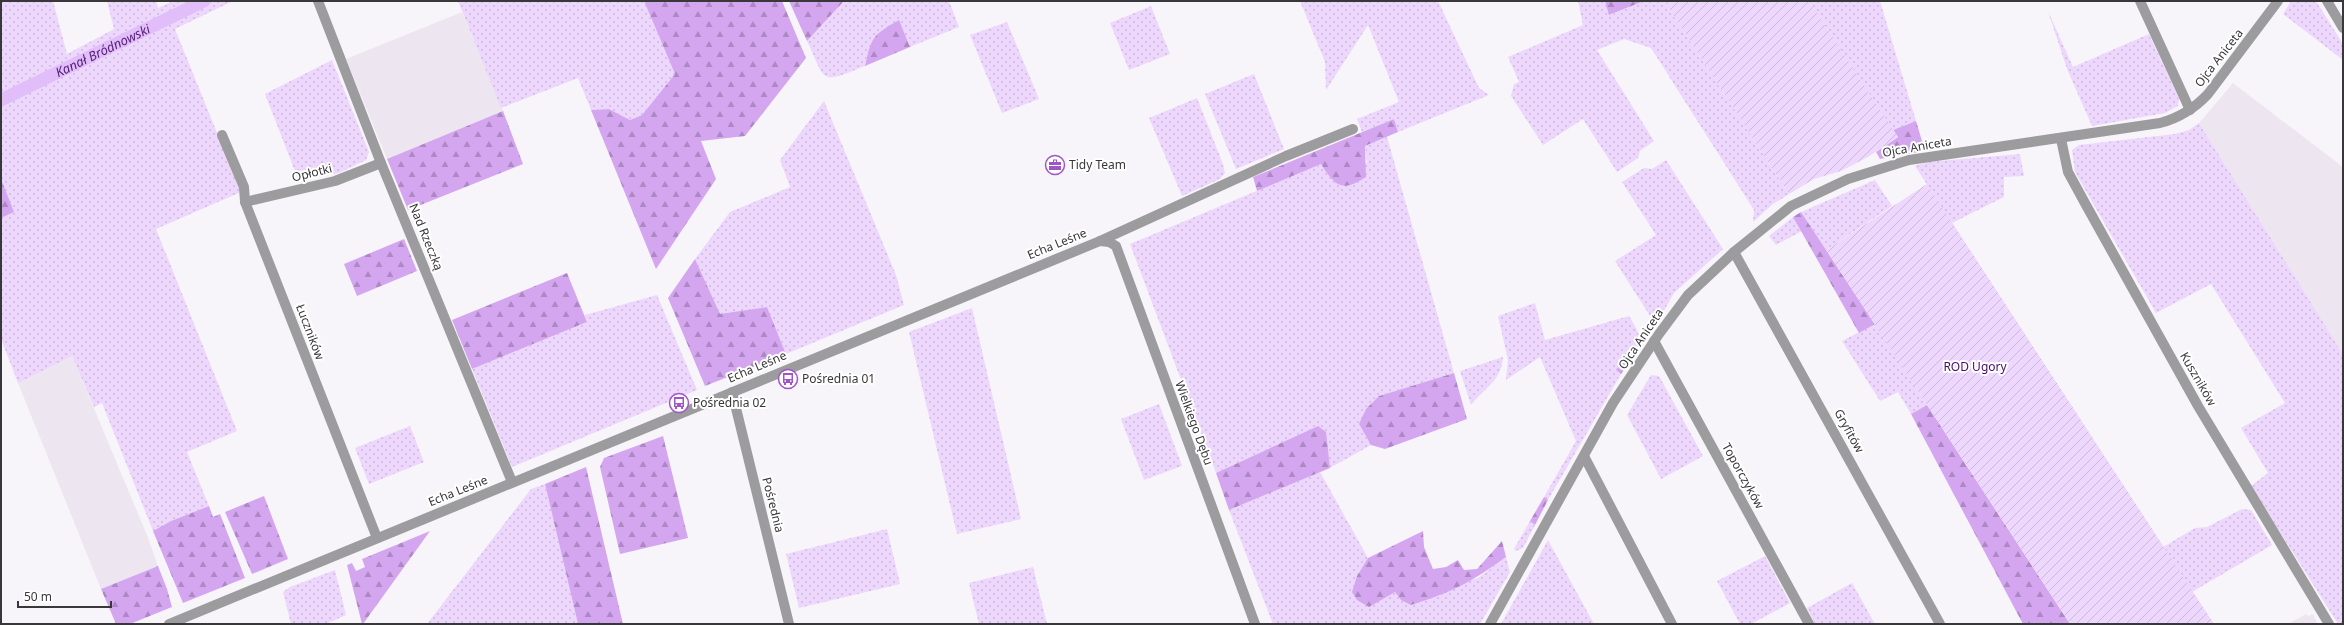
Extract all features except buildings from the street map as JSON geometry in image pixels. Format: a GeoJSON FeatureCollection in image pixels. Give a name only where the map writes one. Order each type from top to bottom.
{"type":"FeatureCollection","features":[{"type":"Feature","properties":{"kind":"street","name":"Nad Rzeczką"},"geometry":{"type":"LineString","coordinates":[[318,1],[381,163],[512,482]]}},
{"type":"Feature","properties":{"kind":"street"},"geometry":{"type":"LineString","coordinates":[[2140,1],[2190,110]]}},
{"type":"Feature","properties":{"kind":"street","name":"Ojca Aniceta"},"geometry":{"type":"LineString","coordinates":[[1490,624],[1613,403],[1654,341],[1688,294],[1734,252],[1791,206],[1848,179],[1878,168],[1909,160],[2061,139],[2165,122],[2190,110],[2213,89],[2278,1]]}},
{"type":"Feature","properties":{"kind":"street"},"geometry":{"type":"LineString","coordinates":[[2327,1],[2343,28]]}},
{"type":"Feature","properties":{"kind":"street","name":"Echa Leśne"},"geometry":{"type":"LineString","coordinates":[[169,624],[1100,241],[1286,156],[1353,129]]}},
{"type":"Feature","properties":{"kind":"street","name":"Łuczników"},"geometry":{"type":"LineString","coordinates":[[222,135],[244,188],[245,202],[377,538]]}},
{"type":"Feature","properties":{"kind":"street","name":"Kuszników"},"geometry":{"type":"LineString","coordinates":[[2061,139],[2068,172],[2086,205],[2198,406],[2329,624]]}},
{"type":"Feature","properties":{"kind":"street","name":"Opłotki"},"geometry":{"type":"LineString","coordinates":[[245,202],[335,182],[381,163]]}},
{"type":"Feature","properties":{"kind":"street","name":"Wielkiego Dębu"},"geometry":{"type":"LineString","coordinates":[[1100,241],[1109,242],[1116,246],[1255,624]]}},
{"type":"Feature","properties":{"kind":"street","name":"Gryfitów"},"geometry":{"type":"LineString","coordinates":[[1734,252],[1940,624]]}},
{"type":"Feature","properties":{"kind":"street","name":"Toporczyków"},"geometry":{"type":"LineString","coordinates":[[1654,341],[1809,624]]}},
{"type":"Feature","properties":{"kind":"street","name":"Pośrednia"},"geometry":{"type":"LineString","coordinates":[[732,392],[789,624]]}},
{"type":"Feature","properties":{"kind":"street"},"geometry":{"type":"LineString","coordinates":[[1584,456],[1672,624]]}},
{"type":"Feature","properties":{"kind":"shaded area"},"geometry":{"type":"Polygon","coordinates":[[[462,12],[503,111],[387,159],[346,59],[462,12]]]}},
{"type":"Feature","properties":{"kind":"shaded area"},"geometry":{"type":"Polygon","coordinates":[[[2233,83],[2343,167],[2343,354],[2199,123],[2233,83]]]}},
{"type":"Feature","properties":{"kind":"shaded area"},"geometry":{"type":"Polygon","coordinates":[[[72,356],[147,535],[158,566],[101,589],[18,383],[72,356]]]}},
{"type":"Feature","properties":{"kind":"shaded area"},"geometry":{"type":"Polygon","coordinates":[[[2306,614],[2308,616],[2313,614],[2318,624],[2288,624],[2306,614]]]}},
{"type":"Feature","properties":{"kind":"green space"},"geometry":{"type":"Polygon","coordinates":[[[1,1],[53,1],[67,54],[114,29],[107,1],[156,1],[158,8],[173,1],[233,1],[175,29],[241,192],[156,229],[237,431],[187,452],[209,506],[171,521],[153,531],[102,403],[94,407],[72,356],[18,383],[1,339],[1,218],[13,212],[1,179],[1,1]]]}},
{"type":"Feature","properties":{"kind":"green space"},"geometry":{"type":"Polygon","coordinates":[[[458,1],[644,1],[675,74],[642,115],[630,120],[609,109],[591,110],[578,78],[501,108],[458,1]]]}},
{"type":"Feature","properties":{"kind":"green space"},"geometry":{"type":"Polygon","coordinates":[[[644,1],[782,1],[806,58],[745,136],[701,141],[716,179],[656,269],[591,110],[609,109],[630,120],[642,115],[675,74],[644,1]]]}},
{"type":"Feature","properties":{"kind":"green space"},"geometry":{"type":"Polygon","coordinates":[[[789,1],[844,1],[807,41],[789,1]]]}},
{"type":"Feature","properties":{"kind":"green space"},"geometry":{"type":"Polygon","coordinates":[[[844,1],[949,1],[959,27],[910,47],[899,21],[884,30],[875,38],[869,49],[865,66],[840,76],[827,76],[822,73],[818,66],[807,41],[844,1]]]}},
{"type":"Feature","properties":{"kind":"green space"},"geometry":{"type":"Polygon","coordinates":[[[1300,1],[1438,1],[1479,88],[1489,95],[1398,132],[1394,119],[1362,132],[1357,119],[1399,102],[1368,25],[1326,90],[1325,62],[1300,1]]]}},
{"type":"Feature","properties":{"kind":"green space"},"geometry":{"type":"Polygon","coordinates":[[[1578,1],[1605,1],[1610,15],[1644,1],[1664,1],[1789,194],[1773,204],[1753,222],[1754,210],[1651,48],[1624,39],[1597,50],[1654,141],[1640,151],[1638,158],[1617,172],[1583,119],[1543,145],[1511,96],[1514,84],[1519,82],[1508,57],[1583,25],[1578,1]]]}},
{"type":"Feature","properties":{"kind":"green space"},"geometry":{"type":"Polygon","coordinates":[[[1605,1],[1644,1],[1609,15],[1605,1]]]}},
{"type":"Feature","properties":{"kind":"green space"},"geometry":{"type":"Polygon","coordinates":[[[1664,1],[1809,1],[1898,137],[1868,157],[1841,171],[1814,179],[1789,194],[1664,1]]]}},
{"type":"Feature","properties":{"kind":"green space"},"geometry":{"type":"Polygon","coordinates":[[[1809,1],[1880,1],[1916,121],[1893,130],[1809,1]]]}},
{"type":"Feature","properties":{"kind":"green space"},"geometry":{"type":"Polygon","coordinates":[[[2291,1],[2316,1],[2343,44],[2343,60],[2283,14],[2291,1]]]}},
{"type":"Feature","properties":{"kind":"green space"},"geometry":{"type":"Polygon","coordinates":[[[1151,6],[1170,54],[1129,70],[1110,23],[1151,6]]]}},
{"type":"Feature","properties":{"kind":"green space"},"geometry":{"type":"Polygon","coordinates":[[[2048,11],[2073,67],[2149,34],[2179,99],[2178,106],[2165,113],[2092,126],[2067,69],[2048,11]]]}},
{"type":"Feature","properties":{"kind":"green space"},"geometry":{"type":"Polygon","coordinates":[[[899,20],[910,47],[865,66],[869,49],[874,38],[884,29],[899,20]]]}},
{"type":"Feature","properties":{"kind":"green space"},"geometry":{"type":"Polygon","coordinates":[[[1007,22],[1039,99],[1002,113],[970,35],[1007,22]]]}},
{"type":"Feature","properties":{"kind":"green space"},"geometry":{"type":"Polygon","coordinates":[[[332,60],[369,152],[366,160],[339,173],[298,179],[265,94],[332,60]]]}},
{"type":"Feature","properties":{"kind":"green space"},"geometry":{"type":"Polygon","coordinates":[[[1254,74],[1284,149],[1236,169],[1205,94],[1254,74]]]}},
{"type":"Feature","properties":{"kind":"green space"},"geometry":{"type":"Polygon","coordinates":[[[1197,98],[1223,164],[1225,173],[1220,179],[1182,196],[1149,118],[1197,98]]]}},
{"type":"Feature","properties":{"kind":"green space"},"geometry":{"type":"Polygon","coordinates":[[[824,101],[896,275],[904,305],[786,354],[767,307],[720,315],[695,259],[730,212],[790,187],[780,160],[824,101]]]}},
{"type":"Feature","properties":{"kind":"green space"},"geometry":{"type":"Polygon","coordinates":[[[503,111],[523,164],[408,210],[387,159],[503,111]]]}},
{"type":"Feature","properties":{"kind":"green space"},"geometry":{"type":"Polygon","coordinates":[[[1394,119],[1398,132],[1365,146],[1366,177],[1358,182],[1345,186],[1340,185],[1331,178],[1321,164],[1257,191],[1253,177],[1394,119]]]}},
{"type":"Feature","properties":{"kind":"green space"},"geometry":{"type":"Polygon","coordinates":[[[1916,121],[1925,151],[1880,159],[1876,152],[1898,137],[1893,130],[1916,121]]]}},
{"type":"Feature","properties":{"kind":"green space"},"geometry":{"type":"Polygon","coordinates":[[[2199,123],[2343,354],[2343,624],[2338,624],[2251,486],[2268,473],[2241,428],[2285,403],[2211,284],[2156,313],[2075,172],[2072,150],[2079,145],[2175,134],[2189,130],[2199,123]]]}},
{"type":"Feature","properties":{"kind":"green space"},"geometry":{"type":"Polygon","coordinates":[[[1387,137],[1454,373],[1379,396],[1359,424],[1371,445],[1330,468],[1318,426],[1216,473],[1130,244],[1321,164],[1367,163],[1365,146],[1387,137]]]}},
{"type":"Feature","properties":{"kind":"green space"},"geometry":{"type":"Polygon","coordinates":[[[2020,154],[2024,176],[2004,177],[2004,197],[1952,223],[1915,166],[1928,162],[2020,154]]]}},
{"type":"Feature","properties":{"kind":"green space"},"geometry":{"type":"Polygon","coordinates":[[[1666,160],[1723,249],[1674,293],[1661,316],[1650,316],[1615,261],[1656,235],[1622,182],[1644,168],[1652,169],[1666,160]]]}},
{"type":"Feature","properties":{"kind":"green space"},"geometry":{"type":"Polygon","coordinates":[[[1,179],[14,212],[1,218],[1,179]]]}},
{"type":"Feature","properties":{"kind":"green space"},"geometry":{"type":"Polygon","coordinates":[[[1875,180],[1892,206],[1826,250],[1801,212],[1875,180]]]}},
{"type":"Feature","properties":{"kind":"green space","name":"ROD Ugory"},"geometry":{"type":"Polygon","coordinates":[[[1927,184],[2214,624],[2070,624],[1826,250],[1927,184]]]}},
{"type":"Feature","properties":{"kind":"green space"},"geometry":{"type":"Polygon","coordinates":[[[1801,212],[1875,324],[1859,333],[1793,217],[1801,212]]]}},
{"type":"Feature","properties":{"kind":"green space"},"geometry":{"type":"Polygon","coordinates":[[[1793,217],[1802,231],[1776,245],[1769,236],[1793,217]]]}},
{"type":"Feature","properties":{"kind":"green space"},"geometry":{"type":"Polygon","coordinates":[[[404,239],[417,271],[357,296],[344,264],[404,239]]]}},
{"type":"Feature","properties":{"kind":"green space"},"geometry":{"type":"Polygon","coordinates":[[[695,259],[720,314],[767,307],[786,354],[705,386],[668,298],[695,259]]]}},
{"type":"Feature","properties":{"kind":"green space"},"geometry":{"type":"Polygon","coordinates":[[[567,273],[587,322],[472,369],[452,320],[567,273]]]}},
{"type":"Feature","properties":{"kind":"green space"},"geometry":{"type":"Polygon","coordinates":[[[657,295],[697,390],[512,467],[472,369],[587,322],[585,315],[657,295]]]}},
{"type":"Feature","properties":{"kind":"green space"},"geometry":{"type":"Polygon","coordinates":[[[1535,303],[1545,340],[1629,316],[1640,337],[1637,350],[1633,346],[1617,370],[1621,374],[1548,500],[1544,497],[1576,441],[1540,357],[1506,380],[1508,360],[1498,316],[1535,303]]]}},
{"type":"Feature","properties":{"kind":"green space"},"geometry":{"type":"Polygon","coordinates":[[[972,308],[1021,519],[957,534],[909,332],[972,308]]]}},
{"type":"Feature","properties":{"kind":"green space"},"geometry":{"type":"Polygon","coordinates":[[[1875,324],[1927,405],[1911,414],[1898,392],[1880,401],[1842,341],[1875,324]]]}},
{"type":"Feature","properties":{"kind":"green space"},"geometry":{"type":"Polygon","coordinates":[[[1633,346],[1637,350],[1621,374],[1616,370],[1633,346]]]}},
{"type":"Feature","properties":{"kind":"green space"},"geometry":{"type":"Polygon","coordinates":[[[1503,357],[1502,366],[1492,384],[1471,405],[1460,371],[1503,357]]]}},
{"type":"Feature","properties":{"kind":"green space"},"geometry":{"type":"Polygon","coordinates":[[[1454,373],[1467,419],[1385,449],[1371,445],[1359,424],[1366,409],[1379,396],[1454,373]]]}},
{"type":"Feature","properties":{"kind":"green space"},"geometry":{"type":"Polygon","coordinates":[[[1651,375],[1659,376],[1703,456],[1661,479],[1627,415],[1651,375]]]}},
{"type":"Feature","properties":{"kind":"green space"},"geometry":{"type":"Polygon","coordinates":[[[1159,404],[1182,466],[1144,480],[1121,419],[1159,404]]]}},
{"type":"Feature","properties":{"kind":"green space"},"geometry":{"type":"Polygon","coordinates":[[[1927,405],[2070,624],[2023,624],[1911,414],[1927,405]]]}},
{"type":"Feature","properties":{"kind":"green space"},"geometry":{"type":"Polygon","coordinates":[[[410,426],[424,462],[369,484],[355,448],[410,426]]]}},
{"type":"Feature","properties":{"kind":"green space"},"geometry":{"type":"Polygon","coordinates":[[[1318,426],[1326,432],[1330,468],[1229,510],[1216,473],[1318,426]]]}},
{"type":"Feature","properties":{"kind":"green space"},"geometry":{"type":"Polygon","coordinates":[[[663,436],[688,538],[620,554],[600,467],[604,458],[663,436]]]}},
{"type":"Feature","properties":{"kind":"green space"},"geometry":{"type":"Polygon","coordinates":[[[586,467],[623,624],[578,624],[545,484],[586,467]]]}},
{"type":"Feature","properties":{"kind":"green space"},"geometry":{"type":"Polygon","coordinates":[[[1320,472],[1368,558],[1357,576],[1395,592],[1401,600],[1478,578],[1506,557],[1510,572],[1480,624],[1273,624],[1229,510],[1320,472]]]}},
{"type":"Feature","properties":{"kind":"green space"},"geometry":{"type":"Polygon","coordinates":[[[545,484],[578,624],[427,624],[531,489],[545,484]]]}},
{"type":"Feature","properties":{"kind":"green space"},"geometry":{"type":"Polygon","coordinates":[[[264,496],[288,559],[252,574],[225,512],[264,496]]]}},
{"type":"Feature","properties":{"kind":"green space"},"geometry":{"type":"Polygon","coordinates":[[[1544,497],[1548,500],[1535,525],[1530,521],[1544,497]]]}},
{"type":"Feature","properties":{"kind":"green space"},"geometry":{"type":"Polygon","coordinates":[[[209,506],[213,517],[220,514],[245,578],[183,603],[153,531],[171,521],[209,506]]]}},
{"type":"Feature","properties":{"kind":"green space"},"geometry":{"type":"Polygon","coordinates":[[[2242,509],[2251,510],[2272,545],[2192,592],[2163,547],[2195,528],[2207,527],[2242,509]]]}},
{"type":"Feature","properties":{"kind":"green space"},"geometry":{"type":"Polygon","coordinates":[[[1530,521],[1535,525],[1523,548],[1516,551],[1514,549],[1530,521]]]}},
{"type":"Feature","properties":{"kind":"green space"},"geometry":{"type":"Polygon","coordinates":[[[887,529],[900,584],[799,608],[786,554],[887,529]]]}},
{"type":"Feature","properties":{"kind":"green space"},"geometry":{"type":"Polygon","coordinates":[[[430,531],[362,624],[347,565],[352,563],[356,571],[365,567],[362,559],[430,531]]]}},
{"type":"Feature","properties":{"kind":"green space"},"geometry":{"type":"Polygon","coordinates":[[[1423,531],[1424,547],[1433,569],[1446,567],[1458,560],[1464,570],[1477,569],[1502,541],[1506,557],[1461,586],[1411,605],[1401,600],[1395,592],[1369,607],[1357,600],[1352,592],[1357,576],[1368,558],[1423,531]]]}},
{"type":"Feature","properties":{"kind":"green space"},"geometry":{"type":"Polygon","coordinates":[[[1548,540],[1594,624],[1501,624],[1548,540]]]}},
{"type":"Feature","properties":{"kind":"green space"},"geometry":{"type":"Polygon","coordinates":[[[1765,556],[1790,603],[1751,624],[1740,624],[1717,581],[1765,556]]]}},
{"type":"Feature","properties":{"kind":"green space"},"geometry":{"type":"Polygon","coordinates":[[[158,566],[172,607],[130,624],[116,624],[101,589],[158,566]]]}},
{"type":"Feature","properties":{"kind":"green space"},"geometry":{"type":"Polygon","coordinates":[[[1033,567],[1047,624],[979,624],[969,583],[1033,567]]]}},
{"type":"Feature","properties":{"kind":"green space"},"geometry":{"type":"Polygon","coordinates":[[[335,570],[346,615],[326,624],[291,624],[283,592],[290,587],[335,570]]]}},
{"type":"Feature","properties":{"kind":"green space"},"geometry":{"type":"Polygon","coordinates":[[[1852,583],[1875,624],[1815,624],[1807,608],[1852,583]]]}},
{"type":"Feature","properties":{"kind":"waterway","name":"Kanał Bródnowski"},"geometry":{"type":"LineString","coordinates":[[1,100],[204,1]]}},
{"type":"Feature","properties":{"kind":"place","name":"Tidy Team"},"geometry":{"type":"Point","coordinates":[1055,165]}},
{"type":"Feature","properties":{"kind":"place","name":"Pośrednia 01"},"geometry":{"type":"Point","coordinates":[788,379]}},
{"type":"Feature","properties":{"kind":"place","name":"Pośrednia 02"},"geometry":{"type":"Point","coordinates":[679,403]}}]}
